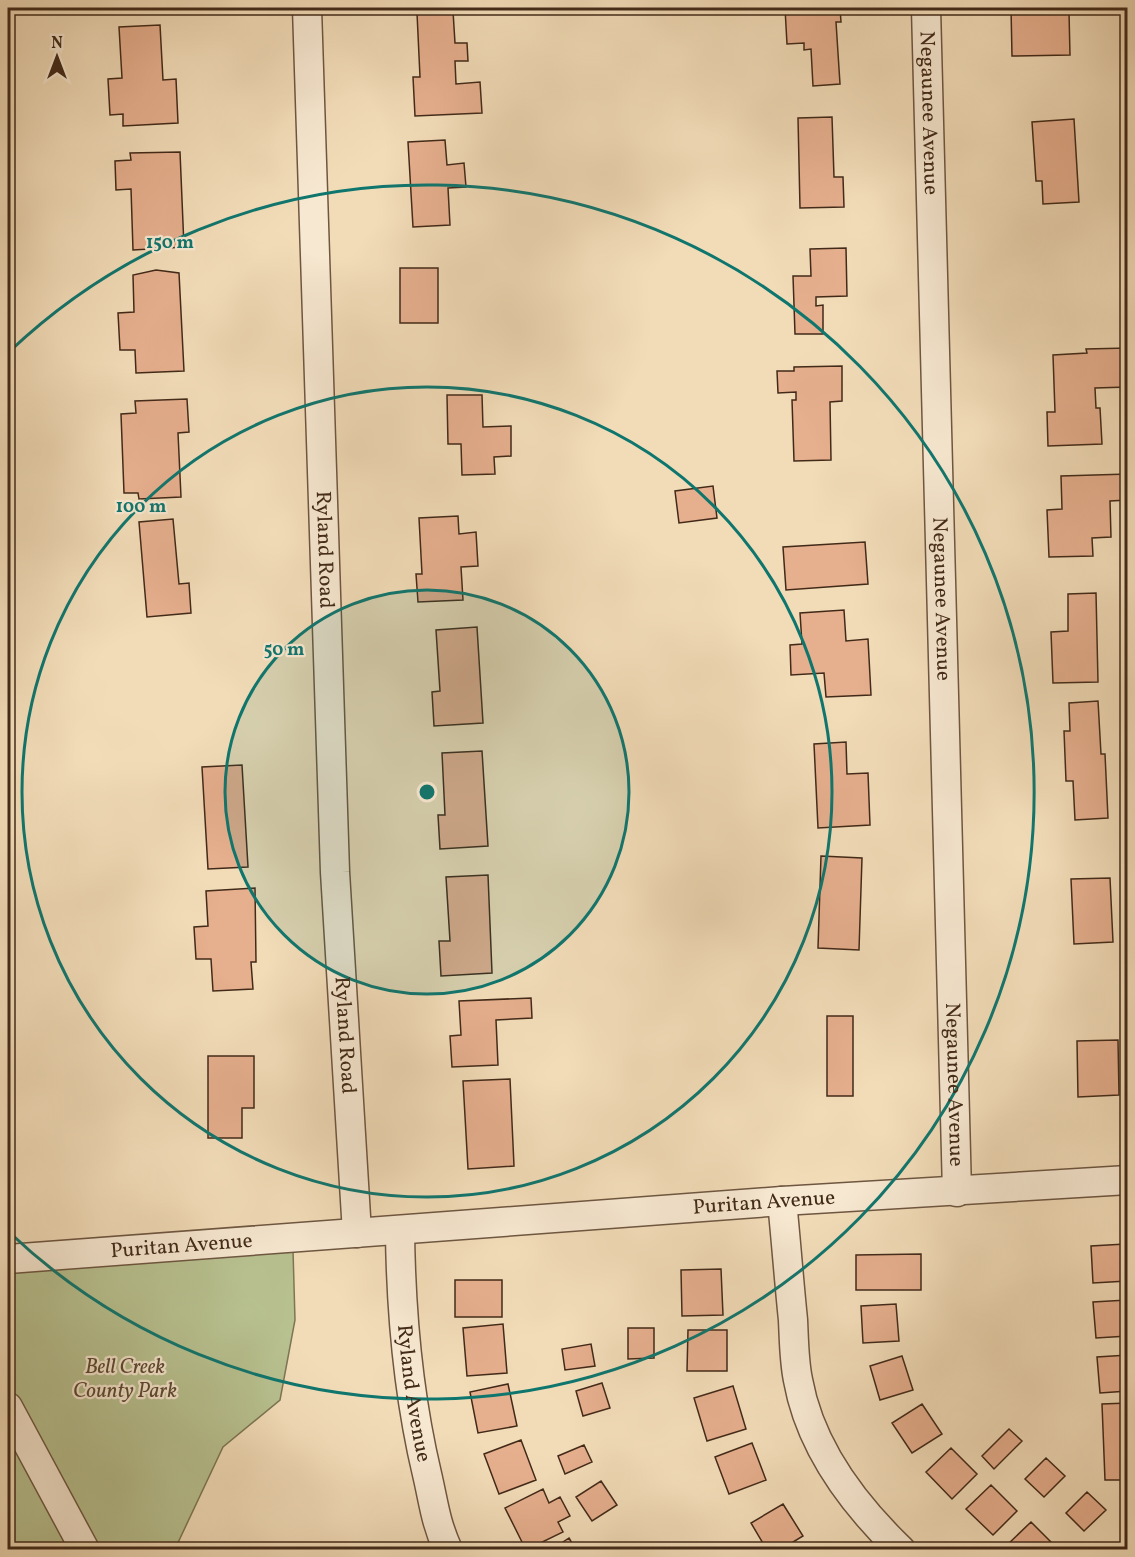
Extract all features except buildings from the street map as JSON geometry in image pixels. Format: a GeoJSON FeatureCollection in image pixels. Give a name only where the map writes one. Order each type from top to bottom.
{"type":"FeatureCollection","features":[{"type":"Feature","properties":{"kind":"street","name":"Ryland Road"},"geometry":{"type":"LineString","coordinates":[[307,8],[334,872],[357,1233]]}},
{"type":"Feature","properties":{"kind":"street","name":"Negaunee Avenue"},"geometry":{"type":"LineString","coordinates":[[926,8],[957,1192]]}},
{"type":"Feature","properties":{"kind":"street","name":"Puritan Avenue"},"geometry":{"type":"LineString","coordinates":[[8,1258],[357,1233],[400,1232],[782,1201],[1128,1180]]}},
{"type":"Feature","properties":{"kind":"street"},"geometry":{"type":"LineString","coordinates":[[782,1201],[798,1380],[807,1410],[831,1466],[874,1524],[901,1550]]}},
{"type":"Feature","properties":{"kind":"street","name":"Ryland Avenue"},"geometry":{"type":"LineString","coordinates":[[400,1232],[401,1301],[407,1376],[436,1522],[448,1550]]}},
{"type":"Feature","properties":{"kind":"street"},"geometry":{"type":"LineString","coordinates":[[8,1407],[85,1550]]}},
{"type":"Feature","properties":{"kind":"green space","name":"Bell Creek County Park"},"geometry":{"type":"Polygon","coordinates":[[[293,1250],[295,1320],[280,1400],[223,1447],[175,1549],[8,1550],[8,1268],[293,1250]]]}}]}
